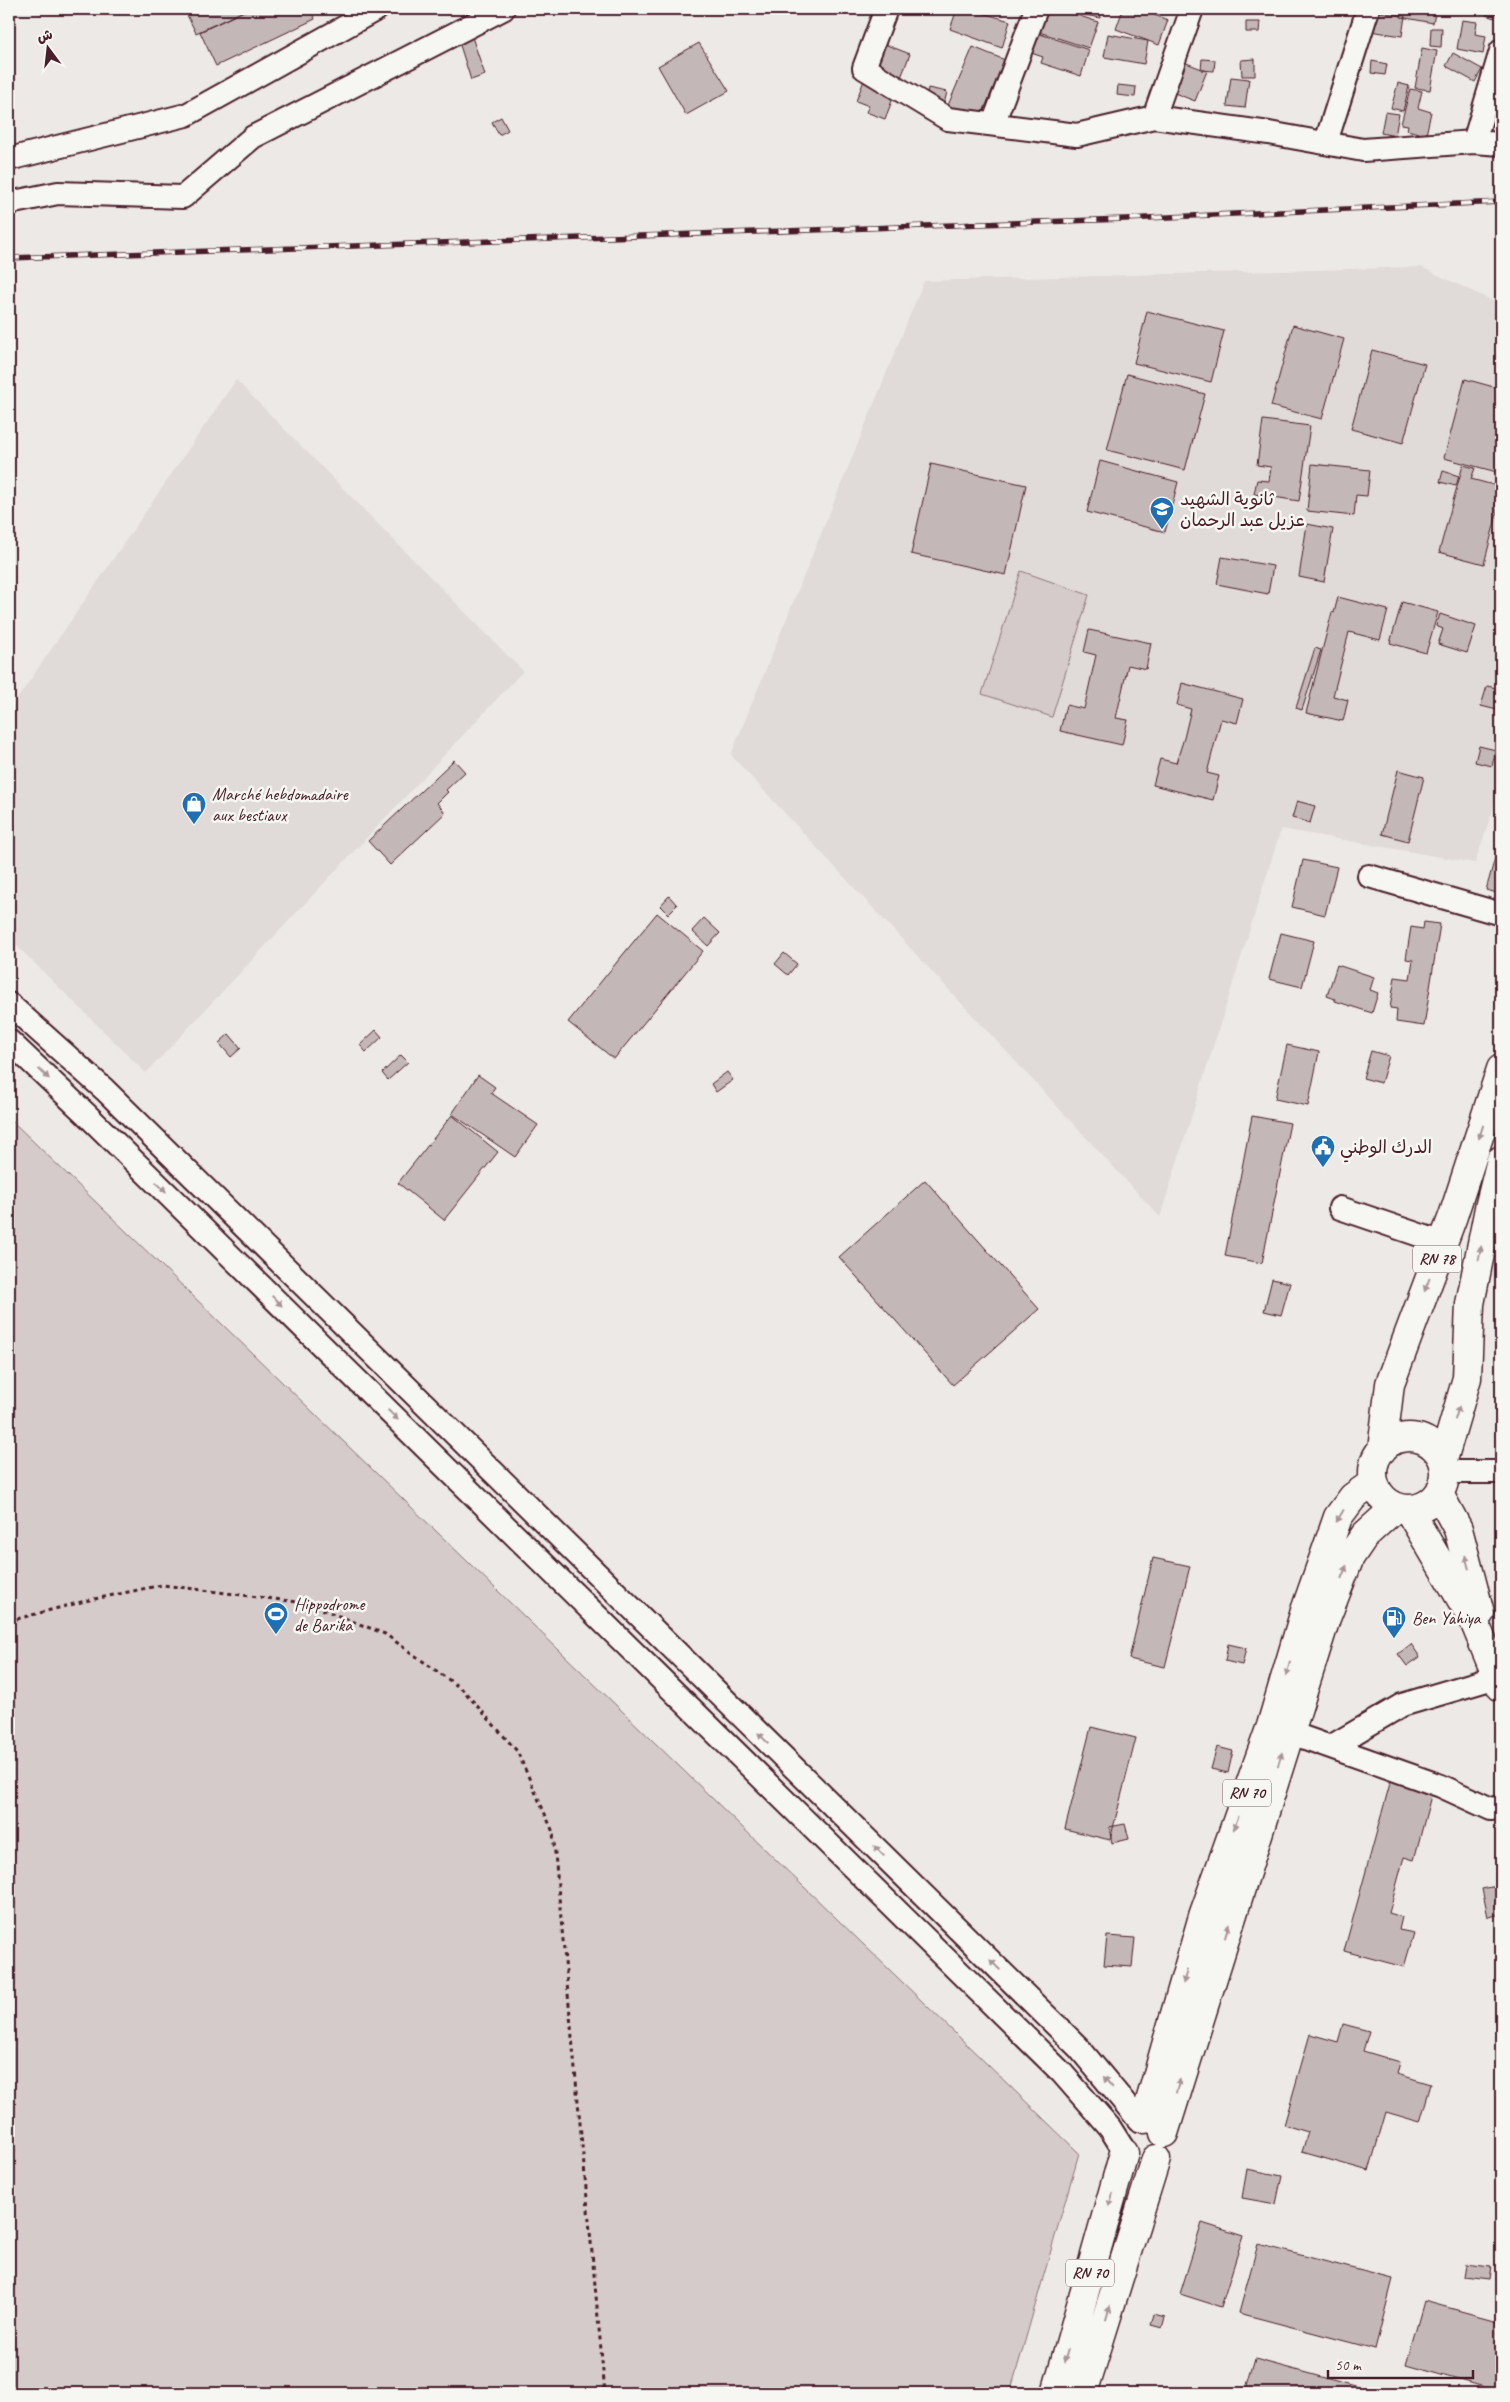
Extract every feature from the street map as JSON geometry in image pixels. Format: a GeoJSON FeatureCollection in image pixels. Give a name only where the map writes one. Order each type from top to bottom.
{"type":"FeatureCollection","features":[{"type":"Feature","properties":{"kind":"main road","name":"RN 78"},"geometry":{"type":"LineString","coordinates":[[1382,1450],[1390,1384],[1443,1243],[1501,1069]]}},
{"type":"Feature","properties":{"kind":"main road","name":"RN 78"},"geometry":{"type":"LineString","coordinates":[[1442,1475],[1467,1378],[1470,1304],[1488,1208],[1501,1160]]}},
{"type":"Feature","properties":{"kind":"main road"},"geometry":{"type":"LineString","coordinates":[[1442,1475],[1430,1503],[1420,1508],[1402,1508],[1386,1501],[1379,1493],[1374,1482],[1373,1471],[1376,1460],[1382,1450],[1391,1442],[1403,1438],[1415,1438],[1427,1442],[1436,1449],[1499,1682]]}},
{"type":"Feature","properties":{"kind":"main road","name":"RN 70"},"geometry":{"type":"LineString","coordinates":[[1280,1728],[1305,1611],[1338,1517],[1353,1497],[1374,1482]]}},
{"type":"Feature","properties":{"kind":"main road","name":"RN 70"},"geometry":{"type":"LineString","coordinates":[[1149,2124],[1280,1728],[1350,1557],[1365,1535],[1402,1508]]}},
{"type":"Feature","properties":{"kind":"main road"},"geometry":{"type":"LineString","coordinates":[[1402,1508],[1474,1621],[1499,1682]]}},
{"type":"Feature","properties":{"kind":"main road","name":"RN 70"},"geometry":{"type":"LineString","coordinates":[[1056,2393],[1123,2150],[1123,2133],[1126,2127],[1149,2124]]}},
{"type":"Feature","properties":{"kind":"main road","name":"RN 70"},"geometry":{"type":"LineString","coordinates":[[1084,2393],[1156,2159],[1164,2148],[1149,2124]]}},
{"type":"Feature","properties":{"kind":"main road"},"geometry":{"type":"LineString","coordinates":[[1123,2150],[1129,2158],[1142,2164],[1156,2159]]}},
{"type":"Feature","properties":{"kind":"street"},"geometry":{"type":"LineString","coordinates":[[9,159],[186,115],[377,9]]}},
{"type":"Feature","properties":{"kind":"street"},"geometry":{"type":"LineString","coordinates":[[9,203],[58,193],[183,197],[253,138],[503,9]]}},
{"type":"Feature","properties":{"kind":"street"},"geometry":{"type":"LineString","coordinates":[[886,9],[864,68],[948,119],[1076,135],[1154,117],[1326,142],[1363,150],[1474,142],[1501,144]]}},
{"type":"Feature","properties":{"kind":"street"},"geometry":{"type":"LineString","coordinates":[[993,124],[1036,9]]}},
{"type":"Feature","properties":{"kind":"street"},"geometry":{"type":"LineString","coordinates":[[1154,117],[1192,9]]}},
{"type":"Feature","properties":{"kind":"street"},"geometry":{"type":"LineString","coordinates":[[1326,142],[1368,9]]}},
{"type":"Feature","properties":{"kind":"street"},"geometry":{"type":"LineString","coordinates":[[1474,142],[1501,51]]}},
{"type":"Feature","properties":{"kind":"street"},"geometry":{"type":"LineString","coordinates":[[1369,876],[1501,914]]}},
{"type":"Feature","properties":{"kind":"street"},"geometry":{"type":"LineString","coordinates":[[9,1004],[105,1090],[1065,2034],[1149,2124]]}},
{"type":"Feature","properties":{"kind":"street"},"geometry":{"type":"LineString","coordinates":[[9,1041],[88,1115],[1062,2073],[1110,2128],[1123,2150]]}},
{"type":"Feature","properties":{"kind":"street"},"geometry":{"type":"LineString","coordinates":[[1340,1208],[1443,1243]]}},
{"type":"Feature","properties":{"kind":"street"},"geometry":{"type":"LineString","coordinates":[[1442,1475],[1501,1472]]}},
{"type":"Feature","properties":{"kind":"street"},"geometry":{"type":"LineString","coordinates":[[1332,1746],[1402,1705],[1499,1682]]}},
{"type":"Feature","properties":{"kind":"street"},"geometry":{"type":"LineString","coordinates":[[1280,1728],[1441,1786],[1491,1809],[1501,1807]]}},
{"type":"Feature","properties":{"kind":"path"},"geometry":{"type":"LineString","coordinates":[[9,1621],[85,1600],[162,1584],[306,1603],[385,1634],[463,1690],[517,1751],[553,1832],[605,2393]]}},
{"type":"Feature","properties":{"kind":"shaded area","name":"ثانوية الشهيد عزيل عبد الرحمان"},"geometry":{"type":"Polygon","coordinates":[[[1421,267],[1501,305],[1501,785],[1475,863],[1281,829],[1160,1217],[731,755],[924,281],[1421,267]]]}},
{"type":"Feature","properties":{"kind":"shaded area","name":"Marché hebdomadaire aux bestiaux"},"geometry":{"type":"Polygon","coordinates":[[[236,380],[523,671],[146,1073],[9,938],[9,711],[236,380]]]}},
{"type":"Feature","properties":{"kind":"shaded area"},"geometry":{"type":"Polygon","coordinates":[[[1021,571],[1089,595],[1052,717],[982,694],[1021,571]]]}},
{"type":"Feature","properties":{"kind":"shaded area","name":"Hippodrome de Barika"},"geometry":{"type":"Polygon","coordinates":[[[9,1118],[1079,2153],[1010,2393],[9,2393],[9,1118]]]}},
{"type":"Feature","properties":{"kind":"building"},"geometry":{"type":"Polygon","coordinates":[[[184,9],[248,9],[196,33],[184,9]]]}},
{"type":"Feature","properties":{"kind":"building"},"geometry":{"type":"Polygon","coordinates":[[[248,9],[310,9],[315,19],[216,66],[200,32],[248,9]]]}},
{"type":"Feature","properties":{"kind":"building"},"geometry":{"type":"Polygon","coordinates":[[[957,9],[969,9],[1010,21],[1002,48],[950,29],[957,9]]]}},
{"type":"Feature","properties":{"kind":"building"},"geometry":{"type":"Polygon","coordinates":[[[1046,9],[1069,9],[1068,12],[1098,22],[1089,48],[1039,32],[1046,9]]]}},
{"type":"Feature","properties":{"kind":"building"},"geometry":{"type":"Polygon","coordinates":[[[1072,9],[1103,9],[1100,18],[1071,12],[1072,9]]]}},
{"type":"Feature","properties":{"kind":"building"},"geometry":{"type":"Polygon","coordinates":[[[1123,9],[1138,9],[1168,20],[1159,45],[1116,29],[1123,9]]]}},
{"type":"Feature","properties":{"kind":"building"},"geometry":{"type":"Polygon","coordinates":[[[1403,9],[1436,9],[1433,23],[1401,17],[1403,9]]]}},
{"type":"Feature","properties":{"kind":"building"},"geometry":{"type":"Polygon","coordinates":[[[1488,9],[1497,9],[1494,18],[1486,15],[1488,9]]]}},
{"type":"Feature","properties":{"kind":"building"},"geometry":{"type":"Polygon","coordinates":[[[1373,11],[1405,16],[1402,36],[1370,31],[1373,11]]]}},
{"type":"Feature","properties":{"kind":"building"},"geometry":{"type":"Polygon","coordinates":[[[1462,20],[1477,22],[1475,34],[1486,36],[1483,54],[1457,49],[1462,20]]]}},
{"type":"Feature","properties":{"kind":"building"},"geometry":{"type":"Polygon","coordinates":[[[1246,22],[1260,22],[1259,32],[1246,32],[1246,22]]]}},
{"type":"Feature","properties":{"kind":"building"},"geometry":{"type":"Polygon","coordinates":[[[1431,28],[1442,28],[1441,47],[1430,46],[1431,28]]]}},
{"type":"Feature","properties":{"kind":"building"},"geometry":{"type":"Polygon","coordinates":[[[1034,32],[1089,50],[1081,76],[1041,63],[1043,57],[1028,52],[1034,32]]]}},
{"type":"Feature","properties":{"kind":"building"},"geometry":{"type":"Polygon","coordinates":[[[1108,34],[1148,41],[1144,64],[1104,57],[1108,34]]]}},
{"type":"Feature","properties":{"kind":"building"},"geometry":{"type":"Polygon","coordinates":[[[472,37],[485,75],[471,80],[459,42],[472,37]]]}},
{"type":"Feature","properties":{"kind":"building"},"geometry":{"type":"Polygon","coordinates":[[[879,42],[910,54],[885,119],[866,112],[869,106],[856,101],[879,42]]]}},
{"type":"Feature","properties":{"kind":"building"},"geometry":{"type":"Polygon","coordinates":[[[699,43],[729,91],[686,115],[658,66],[699,43]]]}},
{"type":"Feature","properties":{"kind":"building"},"geometry":{"type":"Polygon","coordinates":[[[973,47],[1005,60],[978,124],[946,110],[973,47]]]}},
{"type":"Feature","properties":{"kind":"building"},"geometry":{"type":"Polygon","coordinates":[[[1422,48],[1437,51],[1430,90],[1415,88],[1422,48]]]}},
{"type":"Feature","properties":{"kind":"building"},"geometry":{"type":"Polygon","coordinates":[[[1453,53],[1482,69],[1475,82],[1446,66],[1453,53]]]}},
{"type":"Feature","properties":{"kind":"building"},"geometry":{"type":"Polygon","coordinates":[[[1176,59],[1207,71],[1195,101],[1164,89],[1176,59]]]}},
{"type":"Feature","properties":{"kind":"building"},"geometry":{"type":"Polygon","coordinates":[[[1202,59],[1215,60],[1214,71],[1201,70],[1202,59]]]}},
{"type":"Feature","properties":{"kind":"building"},"geometry":{"type":"Polygon","coordinates":[[[1255,59],[1255,76],[1242,76],[1241,60],[1255,59]]]}},
{"type":"Feature","properties":{"kind":"building"},"geometry":{"type":"Polygon","coordinates":[[[1372,61],[1387,64],[1385,75],[1371,73],[1372,61]]]}},
{"type":"Feature","properties":{"kind":"building"},"geometry":{"type":"Polygon","coordinates":[[[1501,69],[1501,127],[1485,124],[1501,69]]]}},
{"type":"Feature","properties":{"kind":"building"},"geometry":{"type":"Polygon","coordinates":[[[1231,77],[1249,79],[1245,108],[1227,106],[1231,77]]]}},
{"type":"Feature","properties":{"kind":"building"},"geometry":{"type":"Polygon","coordinates":[[[1398,83],[1409,86],[1403,111],[1391,108],[1398,83]]]}},
{"type":"Feature","properties":{"kind":"building"},"geometry":{"type":"Polygon","coordinates":[[[1118,85],[1136,87],[1135,97],[1117,95],[1118,85]]]}},
{"type":"Feature","properties":{"kind":"building"},"geometry":{"type":"Polygon","coordinates":[[[928,88],[947,92],[944,104],[926,100],[928,88]]]}},
{"type":"Feature","properties":{"kind":"building"},"geometry":{"type":"Polygon","coordinates":[[[1410,89],[1422,91],[1418,108],[1431,112],[1426,135],[1407,130],[1408,125],[1401,124],[1410,89]]]}},
{"type":"Feature","properties":{"kind":"building"},"geometry":{"type":"Polygon","coordinates":[[[1385,112],[1399,114],[1395,136],[1381,133],[1385,112]]]}},
{"type":"Feature","properties":{"kind":"building"},"geometry":{"type":"Polygon","coordinates":[[[501,117],[508,130],[499,135],[492,122],[501,117]]]}},
{"type":"Feature","properties":{"kind":"building"},"geometry":{"type":"Polygon","coordinates":[[[1147,311],[1224,331],[1211,382],[1134,363],[1147,311]]]}},
{"type":"Feature","properties":{"kind":"building"},"geometry":{"type":"Polygon","coordinates":[[[1293,325],[1344,339],[1322,419],[1271,406],[1293,325]]]}},
{"type":"Feature","properties":{"kind":"building"},"geometry":{"type":"Polygon","coordinates":[[[1372,350],[1425,364],[1403,443],[1351,429],[1372,350]]]}},
{"type":"Feature","properties":{"kind":"building"},"geometry":{"type":"Polygon","coordinates":[[[1127,374],[1205,394],[1185,470],[1107,450],[1127,374]]]}},
{"type":"Feature","properties":{"kind":"building"},"geometry":{"type":"Polygon","coordinates":[[[1465,379],[1501,389],[1501,458],[1497,472],[1444,458],[1465,379]]]}},
{"type":"Feature","properties":{"kind":"building"},"geometry":{"type":"Polygon","coordinates":[[[1263,420],[1310,426],[1299,501],[1254,494],[1257,480],[1269,481],[1271,467],[1257,465],[1263,420]]]}},
{"type":"Feature","properties":{"kind":"building"},"geometry":{"type":"Polygon","coordinates":[[[1100,461],[1178,482],[1165,532],[1087,512],[1100,461]]]}},
{"type":"Feature","properties":{"kind":"building"},"geometry":{"type":"Polygon","coordinates":[[[931,464],[1026,485],[1006,575],[911,554],[931,464]]]}},
{"type":"Feature","properties":{"kind":"building"},"geometry":{"type":"Polygon","coordinates":[[[1312,464],[1370,470],[1367,496],[1356,495],[1354,516],[1307,511],[1312,464]]]}},
{"type":"Feature","properties":{"kind":"building"},"geometry":{"type":"Polygon","coordinates":[[[1463,465],[1475,468],[1471,479],[1501,487],[1501,498],[1484,564],[1439,552],[1463,465]]]}},
{"type":"Feature","properties":{"kind":"building"},"geometry":{"type":"Polygon","coordinates":[[[1443,471],[1459,476],[1456,486],[1440,482],[1443,471]]]}},
{"type":"Feature","properties":{"kind":"building"},"geometry":{"type":"Polygon","coordinates":[[[1307,524],[1333,529],[1324,582],[1299,577],[1307,524]]]}},
{"type":"Feature","properties":{"kind":"building"},"geometry":{"type":"Polygon","coordinates":[[[1222,557],[1273,566],[1268,594],[1217,584],[1222,557]]]}},
{"type":"Feature","properties":{"kind":"building"},"geometry":{"type":"Polygon","coordinates":[[[1338,597],[1388,610],[1380,640],[1349,632],[1333,696],[1348,700],[1343,721],[1306,713],[1332,612],[1334,613],[1338,597]]]}},
{"type":"Feature","properties":{"kind":"building"},"geometry":{"type":"Polygon","coordinates":[[[1402,602],[1438,612],[1426,653],[1390,643],[1402,602]]]}},
{"type":"Feature","properties":{"kind":"building"},"geometry":{"type":"Polygon","coordinates":[[[1440,614],[1476,626],[1467,653],[1438,644],[1443,629],[1436,626],[1440,614]]]}},
{"type":"Feature","properties":{"kind":"building"},"geometry":{"type":"Polygon","coordinates":[[[1089,630],[1151,643],[1146,669],[1128,665],[1116,718],[1128,720],[1122,745],[1060,731],[1066,705],[1084,709],[1096,655],[1084,652],[1089,630]]]}},
{"type":"Feature","properties":{"kind":"building"},"geometry":{"type":"Polygon","coordinates":[[[1315,648],[1321,650],[1302,710],[1296,708],[1315,648]]]}},
{"type":"Feature","properties":{"kind":"building"},"geometry":{"type":"Polygon","coordinates":[[[1182,683],[1243,699],[1237,723],[1221,719],[1207,773],[1219,776],[1213,800],[1153,785],[1160,759],[1176,763],[1184,738],[1191,709],[1177,705],[1182,683]]]}},
{"type":"Feature","properties":{"kind":"building"},"geometry":{"type":"Polygon","coordinates":[[[1487,686],[1501,689],[1501,711],[1481,706],[1487,686]]]}},
{"type":"Feature","properties":{"kind":"building"},"geometry":{"type":"Polygon","coordinates":[[[1479,746],[1496,750],[1492,766],[1475,762],[1479,746]]]}},
{"type":"Feature","properties":{"kind":"building"},"geometry":{"type":"Polygon","coordinates":[[[454,760],[465,772],[446,790],[448,792],[437,803],[445,813],[390,865],[368,841],[454,760]]]}},
{"type":"Feature","properties":{"kind":"building"},"geometry":{"type":"Polygon","coordinates":[[[1398,770],[1424,777],[1408,841],[1382,834],[1398,770]]]}},
{"type":"Feature","properties":{"kind":"building"},"geometry":{"type":"Polygon","coordinates":[[[1297,801],[1315,806],[1310,823],[1292,818],[1297,801]]]}},
{"type":"Feature","properties":{"kind":"building"},"geometry":{"type":"Polygon","coordinates":[[[1501,840],[1501,894],[1486,890],[1501,840]]]}},
{"type":"Feature","properties":{"kind":"building"},"geometry":{"type":"Polygon","coordinates":[[[1303,860],[1337,867],[1325,915],[1292,907],[1303,860]]]}},
{"type":"Feature","properties":{"kind":"building"},"geometry":{"type":"Polygon","coordinates":[[[669,896],[677,905],[668,914],[660,906],[669,896]]]}},
{"type":"Feature","properties":{"kind":"building"},"geometry":{"type":"Polygon","coordinates":[[[657,913],[703,951],[614,1059],[568,1022],[657,913]]]}},
{"type":"Feature","properties":{"kind":"building"},"geometry":{"type":"Polygon","coordinates":[[[704,918],[720,933],[708,946],[692,931],[704,918]]]}},
{"type":"Feature","properties":{"kind":"building"},"geometry":{"type":"Polygon","coordinates":[[[1424,922],[1440,924],[1424,1026],[1396,1022],[1397,1009],[1390,1008],[1395,977],[1410,979],[1413,960],[1406,959],[1411,927],[1423,929],[1424,922]]]}},
{"type":"Feature","properties":{"kind":"building"},"geometry":{"type":"Polygon","coordinates":[[[1281,933],[1314,941],[1302,987],[1269,979],[1281,933]]]}},
{"type":"Feature","properties":{"kind":"building"},"geometry":{"type":"Polygon","coordinates":[[[784,953],[797,964],[788,975],[775,964],[784,953]]]}},
{"type":"Feature","properties":{"kind":"building"},"geometry":{"type":"Polygon","coordinates":[[[1337,965],[1374,977],[1370,990],[1378,993],[1372,1013],[1335,1001],[1335,999],[1327,996],[1337,965]]]}},
{"type":"Feature","properties":{"kind":"building"},"geometry":{"type":"Polygon","coordinates":[[[376,1030],[382,1037],[366,1052],[360,1045],[376,1030]]]}},
{"type":"Feature","properties":{"kind":"building"},"geometry":{"type":"Polygon","coordinates":[[[229,1034],[241,1048],[231,1057],[219,1043],[229,1034]]]}},
{"type":"Feature","properties":{"kind":"building"},"geometry":{"type":"Polygon","coordinates":[[[1287,1045],[1319,1052],[1308,1106],[1275,1099],[1287,1045]]]}},
{"type":"Feature","properties":{"kind":"building"},"geometry":{"type":"Polygon","coordinates":[[[1371,1051],[1389,1056],[1381,1083],[1363,1078],[1371,1051]]]}},
{"type":"Feature","properties":{"kind":"building"},"geometry":{"type":"Polygon","coordinates":[[[401,1055],[408,1062],[388,1080],[382,1073],[401,1055]]]}},
{"type":"Feature","properties":{"kind":"building"},"geometry":{"type":"Polygon","coordinates":[[[727,1072],[733,1080],[716,1092],[711,1084],[727,1072]]]}},
{"type":"Feature","properties":{"kind":"building"},"geometry":{"type":"Polygon","coordinates":[[[478,1075],[495,1087],[491,1093],[538,1125],[515,1157],[452,1114],[478,1075]]]}},
{"type":"Feature","properties":{"kind":"building"},"geometry":{"type":"Polygon","coordinates":[[[452,1115],[498,1152],[444,1220],[398,1183],[452,1115]]]}},
{"type":"Feature","properties":{"kind":"building"},"geometry":{"type":"Polygon","coordinates":[[[1252,1116],[1290,1123],[1262,1263],[1225,1256],[1252,1116]]]}},
{"type":"Feature","properties":{"kind":"building"},"geometry":{"type":"Polygon","coordinates":[[[925,1180],[1039,1309],[953,1385],[839,1257],[925,1180]]]}},
{"type":"Feature","properties":{"kind":"building"},"geometry":{"type":"Polygon","coordinates":[[[1272,1279],[1290,1283],[1281,1315],[1264,1311],[1272,1279]]]}},
{"type":"Feature","properties":{"kind":"building"},"geometry":{"type":"Polygon","coordinates":[[[1153,1558],[1190,1566],[1165,1667],[1129,1659],[1153,1558]]]}},
{"type":"Feature","properties":{"kind":"building"},"geometry":{"type":"Polygon","coordinates":[[[1228,1644],[1246,1648],[1242,1665],[1225,1661],[1228,1644]]]}},
{"type":"Feature","properties":{"kind":"building"},"geometry":{"type":"Polygon","coordinates":[[[1411,1644],[1420,1657],[1407,1666],[1398,1654],[1411,1644]]]}},
{"type":"Feature","properties":{"kind":"building"},"geometry":{"type":"Polygon","coordinates":[[[1091,1727],[1136,1738],[1110,1840],[1065,1829],[1091,1727]]]}},
{"type":"Feature","properties":{"kind":"building"},"geometry":{"type":"Polygon","coordinates":[[[1217,1747],[1233,1751],[1228,1773],[1211,1769],[1217,1747]]]}},
{"type":"Feature","properties":{"kind":"building"},"geometry":{"type":"Polygon","coordinates":[[[1392,1776],[1433,1788],[1414,1860],[1404,1857],[1389,1913],[1402,1917],[1399,1930],[1414,1933],[1404,1967],[1344,1951],[1392,1776]]]}},
{"type":"Feature","properties":{"kind":"building"},"geometry":{"type":"Polygon","coordinates":[[[1125,1824],[1129,1839],[1112,1843],[1109,1827],[1125,1824]]]}},
{"type":"Feature","properties":{"kind":"building"},"geometry":{"type":"Polygon","coordinates":[[[1501,1885],[1501,1914],[1488,1917],[1482,1889],[1501,1885]]]}},
{"type":"Feature","properties":{"kind":"building"},"geometry":{"type":"Polygon","coordinates":[[[1107,1936],[1135,1938],[1132,1967],[1104,1965],[1107,1936]]]}},
{"type":"Feature","properties":{"kind":"building"},"geometry":{"type":"Polygon","coordinates":[[[1343,2024],[1369,2031],[1363,2051],[1400,2062],[1397,2074],[1431,2084],[1420,2122],[1386,2112],[1369,2171],[1302,2152],[1308,2132],[1284,2125],[1310,2034],[1338,2042],[1343,2024]]]}},
{"type":"Feature","properties":{"kind":"building"},"geometry":{"type":"Polygon","coordinates":[[[1247,2169],[1282,2176],[1276,2204],[1242,2198],[1247,2169]]]}},
{"type":"Feature","properties":{"kind":"building"},"geometry":{"type":"Polygon","coordinates":[[[1202,2223],[1243,2236],[1221,2307],[1180,2294],[1202,2223]]]}},
{"type":"Feature","properties":{"kind":"building"},"geometry":{"type":"Polygon","coordinates":[[[1258,2244],[1393,2279],[1375,2349],[1239,2313],[1258,2244]]]}},
{"type":"Feature","properties":{"kind":"building"},"geometry":{"type":"Polygon","coordinates":[[[1466,2264],[1491,2267],[1489,2280],[1464,2277],[1466,2264]]]}},
{"type":"Feature","properties":{"kind":"building"},"geometry":{"type":"Polygon","coordinates":[[[1424,2301],[1501,2322],[1501,2392],[1406,2365],[1424,2301]]]}},
{"type":"Feature","properties":{"kind":"building"},"geometry":{"type":"Polygon","coordinates":[[[1154,2314],[1165,2317],[1162,2328],[1151,2325],[1154,2314]]]}},
{"type":"Feature","properties":{"kind":"building"},"geometry":{"type":"Polygon","coordinates":[[[1255,2359],[1380,2393],[1245,2393],[1255,2359]]]}},
{"type":"Feature","properties":{"kind":"railway"},"geometry":{"type":"LineString","coordinates":[[9,258],[1125,219],[1501,202]]}},
{"type":"Feature","properties":{"kind":"place","name":"ثانوية الشهيد عزيل عبد الرحمان"},"geometry":{"type":"Point","coordinates":[1162,530]}},
{"type":"Feature","properties":{"kind":"place","name":"Marché hebdomadaire aux bestiaux"},"geometry":{"type":"Point","coordinates":[194,825]}},
{"type":"Feature","properties":{"kind":"place","name":"الدرك الوطني"},"geometry":{"type":"Point","coordinates":[1323,1168]}},
{"type":"Feature","properties":{"kind":"place","name":"Hippodrome de Barika"},"geometry":{"type":"Point","coordinates":[276,1635]}},
{"type":"Feature","properties":{"kind":"place","name":"Ben Yahiya"},"geometry":{"type":"Point","coordinates":[1394,1639]}}]}
